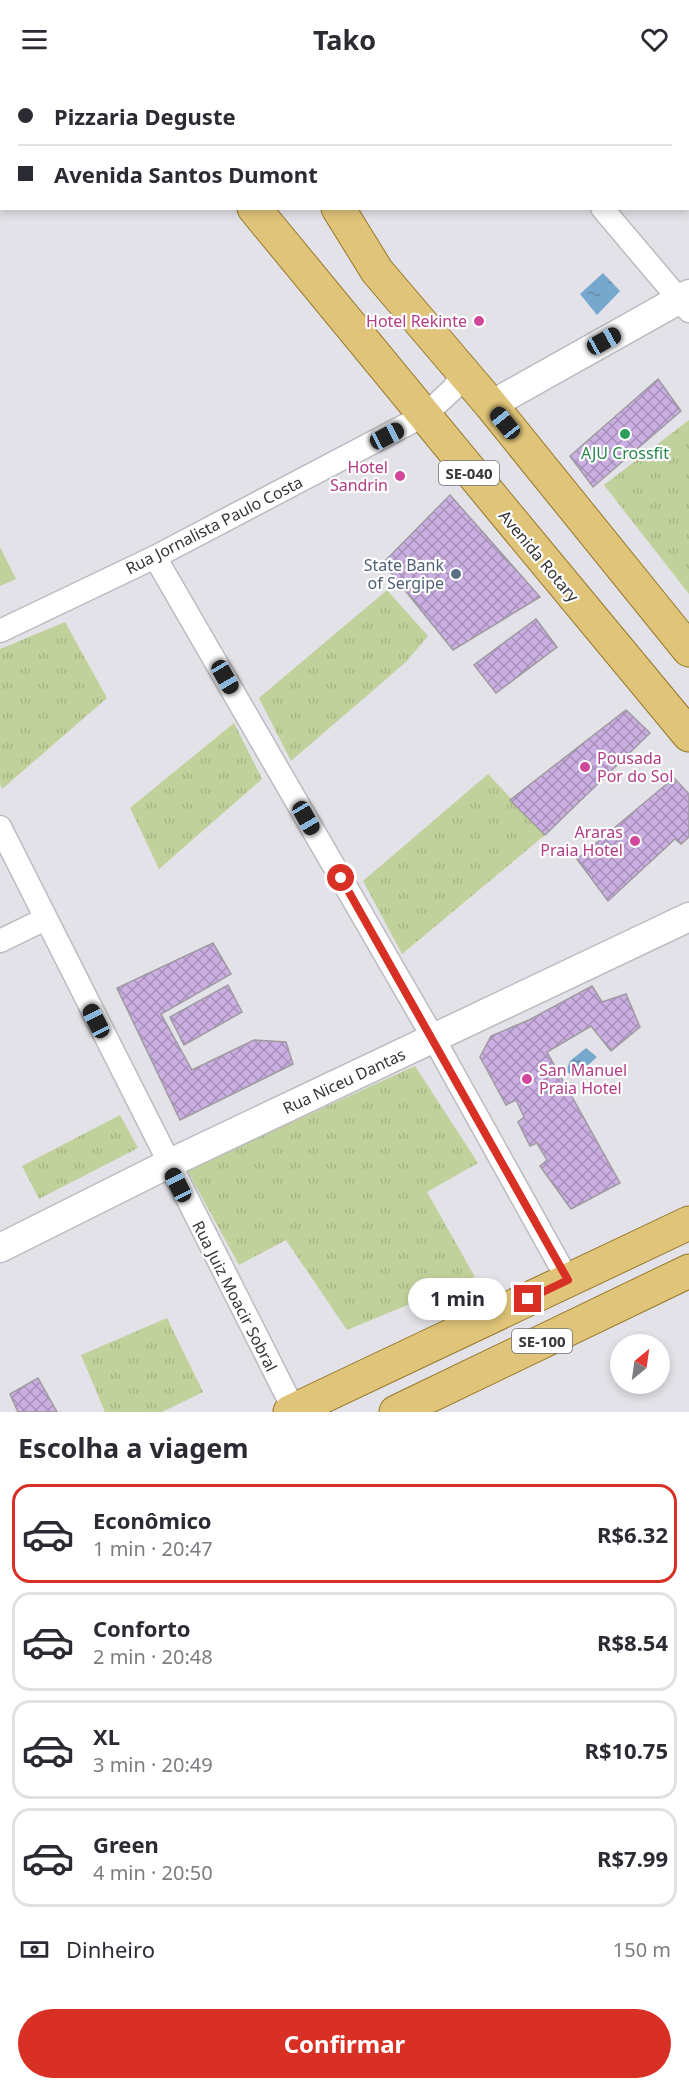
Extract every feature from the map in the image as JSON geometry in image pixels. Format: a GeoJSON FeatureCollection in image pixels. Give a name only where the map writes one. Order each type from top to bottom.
{"type":"FeatureCollection","features":[{"type":"Feature","properties":{"kind":"main road","name":"Avenida Rotary"},"geometry":{"type":"LineString","coordinates":[[256,210],[425,415],[475,480],[689,735]]}},
{"type":"Feature","properties":{"kind":"main road"},"geometry":{"type":"LineString","coordinates":[[339,210],[377,271],[491,405],[689,650]]}},
{"type":"Feature","properties":{"kind":"main road","name":"SE-100"},"geometry":{"type":"LineString","coordinates":[[292,1411],[689,1223]]}},
{"type":"Feature","properties":{"kind":"main road","name":"SE-100"},"geometry":{"type":"LineString","coordinates":[[396,1412],[689,1271]]}},
{"type":"Feature","properties":{"kind":"street"},"geometry":{"type":"LineString","coordinates":[[491,405],[686,301],[604,210]]}},
{"type":"Feature","properties":{"kind":"street","name":"Rua Jornalista Paulo Costa"},"geometry":{"type":"LineString","coordinates":[[0,631],[155,557],[425,415],[454,388],[462,372]]}},
{"type":"Feature","properties":{"kind":"street"},"geometry":{"type":"LineString","coordinates":[[155,557],[434,1039],[568,1280]]}},
{"type":"Feature","properties":{"kind":"street","name":"Rua Juiz Moacir Sobral"},"geometry":{"type":"LineString","coordinates":[[0,827],[292,1411]]}},
{"type":"Feature","properties":{"kind":"street","name":"Rua Niceu Dantas"},"geometry":{"type":"LineString","coordinates":[[0,1248],[168,1164],[689,917]]}},
{"type":"Feature","properties":{"kind":"street"},"geometry":{"type":"LineString","coordinates":[[0,941],[45,919]]}},
{"type":"Feature","properties":{"kind":"green space"},"geometry":{"type":"Polygon","coordinates":[[[689,420],[689,594],[604,485],[689,420]]]}},
{"type":"Feature","properties":{"kind":"green space"},"geometry":{"type":"Polygon","coordinates":[[[0,547],[16,579],[0,586],[0,547]]]}},
{"type":"Feature","properties":{"kind":"green space"},"geometry":{"type":"Polygon","coordinates":[[[387,590],[428,636],[406,662],[291,761],[259,698],[387,590]]]}},
{"type":"Feature","properties":{"kind":"green space"},"geometry":{"type":"Polygon","coordinates":[[[65,622],[107,698],[2,789],[0,783],[0,649],[65,622]]]}},
{"type":"Feature","properties":{"kind":"green space"},"geometry":{"type":"Polygon","coordinates":[[[234,723],[262,779],[159,869],[130,808],[234,723]]]}},
{"type":"Feature","properties":{"kind":"green space"},"geometry":{"type":"Polygon","coordinates":[[[488,774],[545,835],[402,954],[363,881],[488,774]]]}},
{"type":"Feature","properties":{"kind":"green space"},"geometry":{"type":"Polygon","coordinates":[[[415,1066],[478,1163],[427,1192],[475,1277],[347,1330],[286,1240],[239,1265],[187,1170],[415,1066]]]}},
{"type":"Feature","properties":{"kind":"green space"},"geometry":{"type":"Polygon","coordinates":[[[120,1115],[138,1148],[39,1199],[22,1166],[120,1115]]]}},
{"type":"Feature","properties":{"kind":"green space"},"geometry":{"type":"Polygon","coordinates":[[[167,1318],[203,1392],[162,1412],[105,1412],[81,1355],[167,1318]]]}},
{"type":"Feature","properties":{"kind":"water"},"geometry":{"type":"Polygon","coordinates":[[[603,273],[620,291],[597,315],[580,294],[603,273]]]}},
{"type":"Feature","properties":{"kind":"water"},"geometry":{"type":"Polygon","coordinates":[[[586,1048],[597,1057],[576,1076],[566,1072],[570,1061],[586,1048]]]}},
{"type":"Feature","properties":{"kind":"building","name":"AJU Crossfit"},"geometry":{"type":"Polygon","coordinates":[[[658,379],[681,411],[593,487],[570,456],[658,379]]]}},
{"type":"Feature","properties":{"kind":"building","name":"State Bank of Sergipe"},"geometry":{"type":"Polygon","coordinates":[[[450,495],[540,597],[453,650],[383,563],[450,495]]]}},
{"type":"Feature","properties":{"kind":"building"},"geometry":{"type":"Polygon","coordinates":[[[536,619],[557,647],[496,693],[474,665],[536,619]]]}},
{"type":"Feature","properties":{"kind":"building","name":"Pousada Por do Sol"},"geometry":{"type":"Polygon","coordinates":[[[626,710],[650,733],[545,835],[510,800],[626,710]]]}},
{"type":"Feature","properties":{"kind":"building","name":"Araras Praia Hotel"},"geometry":{"type":"Polygon","coordinates":[[[674,778],[689,794],[689,837],[681,844],[675,839],[608,901],[577,859],[674,778]]]}},
{"type":"Feature","properties":{"kind":"building"},"geometry":{"type":"Polygon","coordinates":[[[213,943],[231,974],[161,1014],[192,1070],[254,1040],[286,1042],[293,1064],[180,1120],[117,988],[213,943]]]}},
{"type":"Feature","properties":{"kind":"building"},"geometry":{"type":"Polygon","coordinates":[[[228,985],[242,1012],[184,1045],[170,1017],[228,985]]]}},
{"type":"Feature","properties":{"kind":"building","name":"San Manuel Praia Hotel"},"geometry":{"type":"Polygon","coordinates":[[[592,986],[602,1002],[626,994],[640,1027],[611,1051],[591,1026],[547,1052],[620,1183],[571,1209],[540,1166],[547,1160],[537,1143],[530,1146],[518,1122],[524,1117],[516,1100],[506,1105],[480,1057],[491,1036],[529,1020],[592,986]]]}},
{"type":"Feature","properties":{"kind":"building"},"geometry":{"type":"Polygon","coordinates":[[[38,1378],[57,1412],[18,1412],[10,1394],[38,1378]]]}},
{"type":"Feature","properties":{"kind":"place","name":"Hotel Rekinte"},"geometry":{"type":"Point","coordinates":[479,321]}},
{"type":"Feature","properties":{"kind":"place","name":"AJU Crossfit"},"geometry":{"type":"Point","coordinates":[625,434]}},
{"type":"Feature","properties":{"kind":"place","name":"Hotel Sandrin"},"geometry":{"type":"Point","coordinates":[400,476]}},
{"type":"Feature","properties":{"kind":"place","name":"State Bank of Sergipe"},"geometry":{"type":"Point","coordinates":[456,574]}},
{"type":"Feature","properties":{"kind":"place","name":"Pousada Por do Sol"},"geometry":{"type":"Point","coordinates":[585,767]}},
{"type":"Feature","properties":{"kind":"place","name":"Araras Praia Hotel"},"geometry":{"type":"Point","coordinates":[635,841]}},
{"type":"Feature","properties":{"kind":"place","name":"San Manuel Praia Hotel"},"geometry":{"type":"Point","coordinates":[527,1079]}},
{"type":"Feature","properties":{"kind":"route"},"geometry":{"type":"LineString","coordinates":[[341,878],[434,1039],[568,1280],[528,1299]]}}]}
